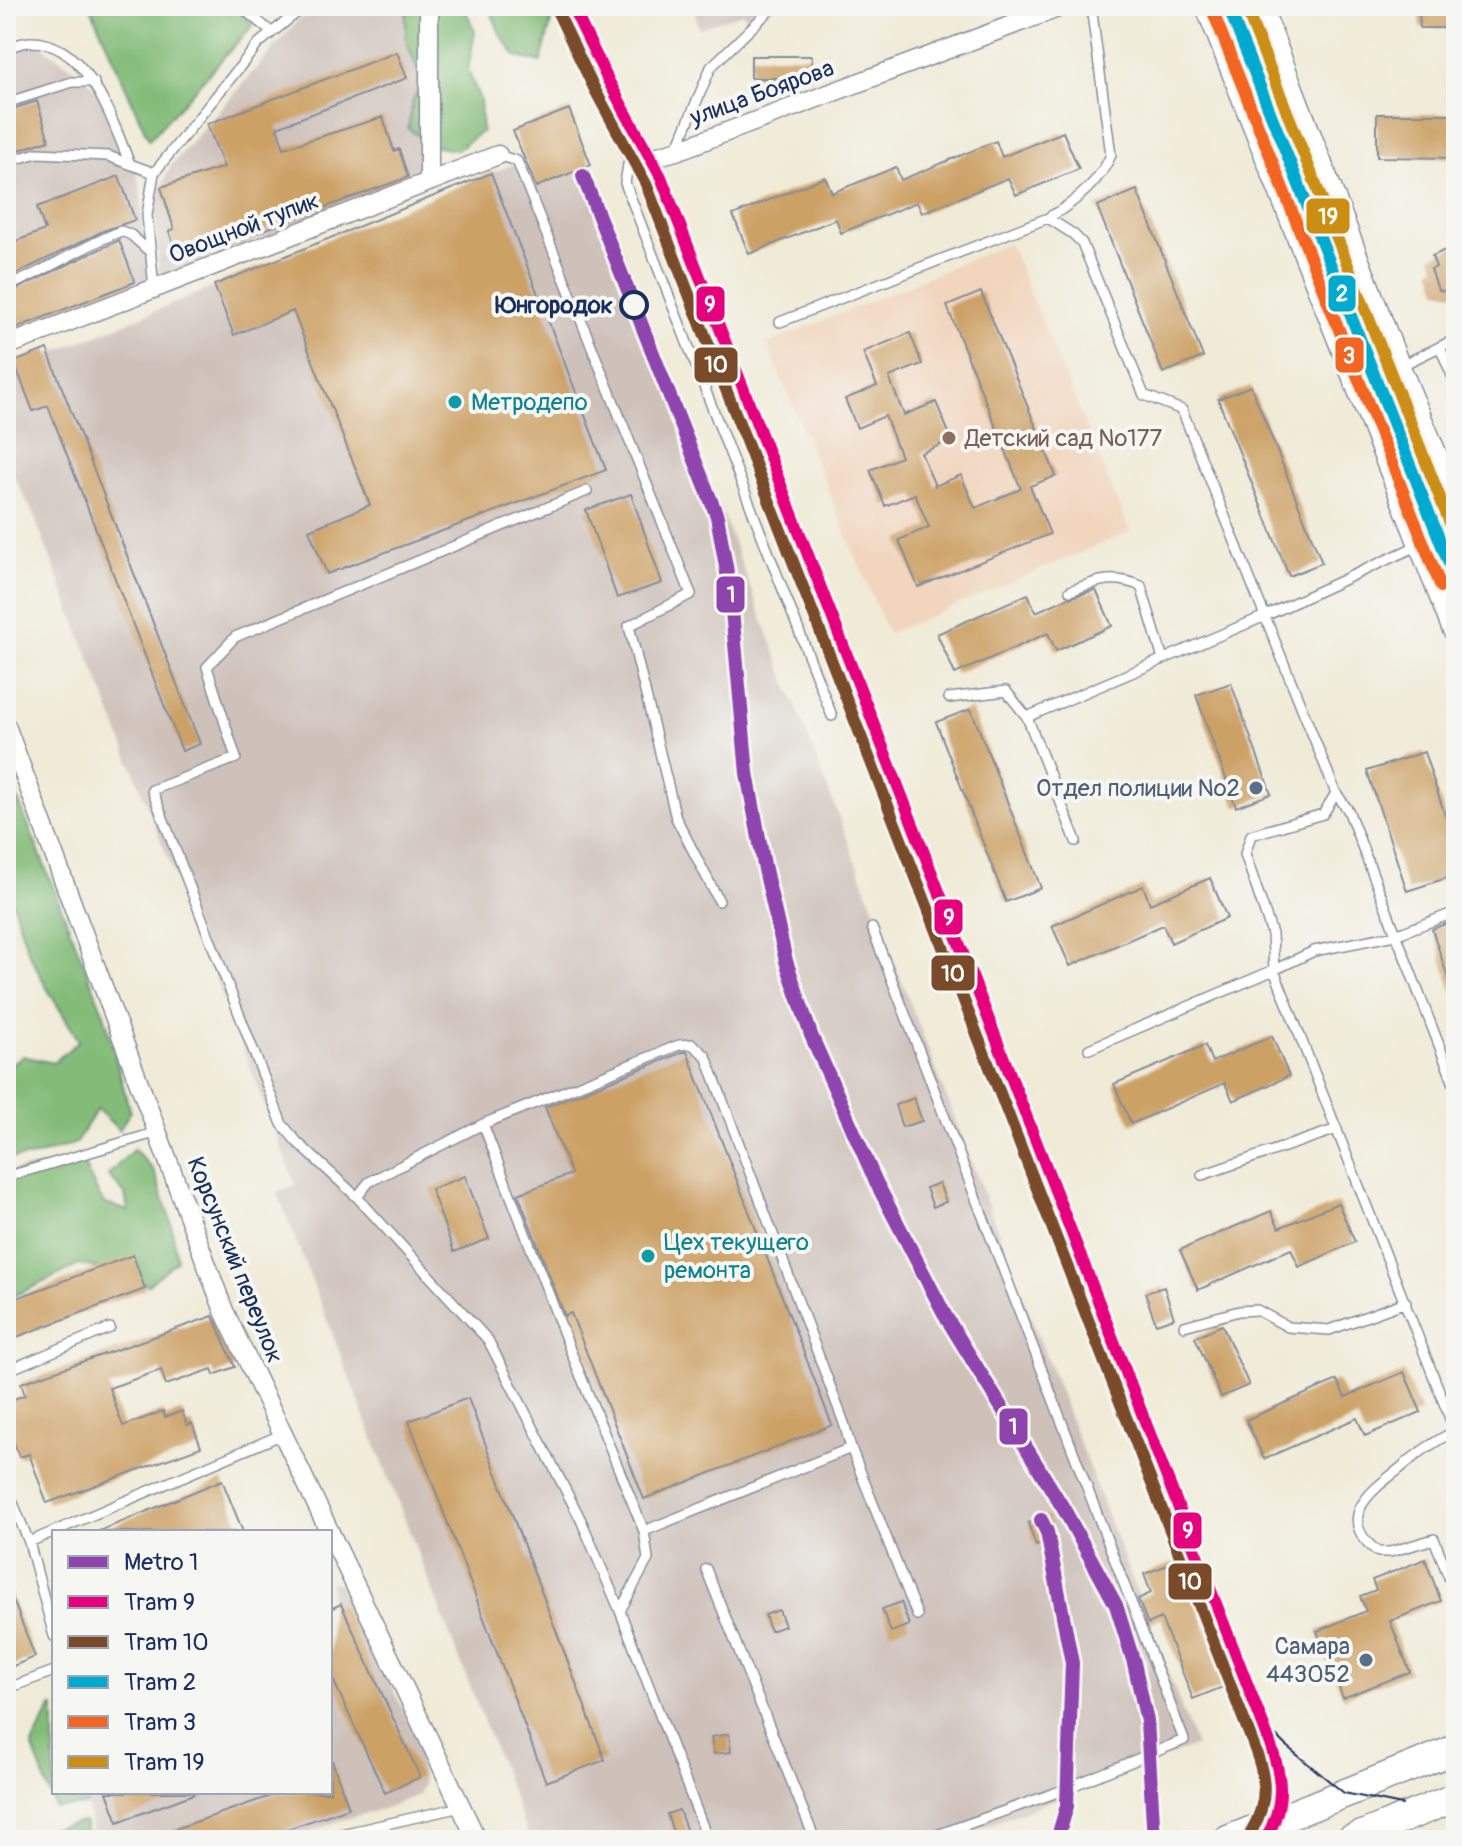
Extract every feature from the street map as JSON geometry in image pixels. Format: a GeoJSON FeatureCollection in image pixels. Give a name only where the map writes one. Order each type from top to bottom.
{"type":"FeatureCollection","features":[{"type":"Feature","properties":{"kind":"main road"},"geometry":{"type":"LineString","coordinates":[[1210,6],[1456,627]]}},
{"type":"Feature","properties":{"kind":"main road"},"geometry":{"type":"LineString","coordinates":[[1257,6],[1396,368],[1456,511]]}},
{"type":"Feature","properties":{"kind":"main road"},"geometry":{"type":"LineString","coordinates":[[1228,1840],[1456,1749]]}},
{"type":"Feature","properties":{"kind":"main road"},"geometry":{"type":"LineString","coordinates":[[1350,1840],[1456,1797]]}},
{"type":"Feature","properties":{"kind":"street"},"geometry":{"type":"LineString","coordinates":[[429,6],[429,182]]}},
{"type":"Feature","properties":{"kind":"street"},"geometry":{"type":"LineString","coordinates":[[559,6],[630,152]]}},
{"type":"Feature","properties":{"kind":"street","name":"улица Боярова"},"geometry":{"type":"LineString","coordinates":[[630,152],[647,159],[676,151],[1063,6]]}},
{"type":"Feature","properties":{"kind":"street","name":"Овощной тупик"},"geometry":{"type":"LineString","coordinates":[[6,346],[498,155]]}},
{"type":"Feature","properties":{"kind":"street","name":"Корсунский переулок"},"geometry":{"type":"LineString","coordinates":[[6,726],[224,1311],[329,1530]]}},
{"type":"Feature","properties":{"kind":"street","name":"Корсунский переулок"},"geometry":{"type":"LineString","coordinates":[[332,1537],[477,1840]]}},
{"type":"Feature","properties":{"kind":"lane"},"geometry":{"type":"LineString","coordinates":[[240,6],[270,31]]}},
{"type":"Feature","properties":{"kind":"lane"},"geometry":{"type":"LineString","coordinates":[[154,288],[147,215],[154,173],[181,136],[270,31],[305,6]]}},
{"type":"Feature","properties":{"kind":"lane"},"geometry":{"type":"LineString","coordinates":[[676,151],[711,67],[774,6]]}},
{"type":"Feature","properties":{"kind":"lane"},"geometry":{"type":"LineString","coordinates":[[780,322],[1048,218],[1069,205],[1104,172],[1111,155],[1091,6]]}},
{"type":"Feature","properties":{"kind":"lane"},"geometry":{"type":"LineString","coordinates":[[6,48],[28,41],[50,44],[70,56],[94,82],[130,164]]}},
{"type":"Feature","properties":{"kind":"lane"},"geometry":{"type":"LineString","coordinates":[[6,103],[72,82],[94,82]]}},
{"type":"Feature","properties":{"kind":"lane"},"geometry":{"type":"LineString","coordinates":[[630,152],[625,183],[832,716]]}},
{"type":"Feature","properties":{"kind":"lane"},"geometry":{"type":"LineString","coordinates":[[6,162],[37,153],[108,156],[154,173]]}},
{"type":"Feature","properties":{"kind":"lane"},"geometry":{"type":"LineString","coordinates":[[498,155],[517,161],[691,594],[629,626],[676,818],[719,901]]}},
{"type":"Feature","properties":{"kind":"lane"},"geometry":{"type":"LineString","coordinates":[[1048,218],[1082,243],[1144,395],[1182,410],[1336,793],[1348,810],[1456,1089]]}},
{"type":"Feature","properties":{"kind":"lane"},"geometry":{"type":"LineString","coordinates":[[6,287],[121,231],[131,235],[150,252]]}},
{"type":"Feature","properties":{"kind":"lane"},"geometry":{"type":"LineString","coordinates":[[1396,368],[1456,339]]}},
{"type":"Feature","properties":{"kind":"lane"},"geometry":{"type":"LineString","coordinates":[[1440,347],[1456,385]]}},
{"type":"Feature","properties":{"kind":"lane"},"geometry":{"type":"LineString","coordinates":[[587,491],[235,637],[207,667],[236,758],[152,790],[282,1124],[297,1142],[357,1197],[488,1340],[581,1520],[620,1611],[708,1840]]}},
{"type":"Feature","properties":{"kind":"lane"},"geometry":{"type":"LineString","coordinates":[[1027,717],[1265,616],[1424,542]]}},
{"type":"Feature","properties":{"kind":"lane"},"geometry":{"type":"LineString","coordinates":[[1070,591],[1103,580],[1124,579],[1141,586],[1163,659]]}},
{"type":"Feature","properties":{"kind":"lane"},"geometry":{"type":"LineString","coordinates":[[949,698],[1006,691],[1027,717],[1076,841]]}},
{"type":"Feature","properties":{"kind":"lane"},"geometry":{"type":"LineString","coordinates":[[1336,793],[1323,814],[1251,835],[1245,854],[1272,934],[1274,970],[1456,1431],[1417,1454],[1365,1496],[1358,1520],[1362,1537],[1378,1552],[1390,1552],[1434,1539],[1456,1595]]}},
{"type":"Feature","properties":{"kind":"lane"},"geometry":{"type":"LineString","coordinates":[[1089,1049],[1314,951],[1395,935],[1456,912]]}},
{"type":"Feature","properties":{"kind":"lane"},"geometry":{"type":"LineString","coordinates":[[872,928],[1184,1740],[1055,1793],[923,1840]]}},
{"type":"Feature","properties":{"kind":"lane"},"geometry":{"type":"LineString","coordinates":[[357,1197],[369,1182],[483,1124],[679,1045],[692,1044],[706,1056],[851,1448],[917,1615]]}},
{"type":"Feature","properties":{"kind":"lane"},"geometry":{"type":"LineString","coordinates":[[483,1124],[644,1531],[648,1559],[620,1611]]}},
{"type":"Feature","properties":{"kind":"lane"},"geometry":{"type":"LineString","coordinates":[[1202,1175],[1337,1129]]}},
{"type":"Feature","properties":{"kind":"lane"},"geometry":{"type":"LineString","coordinates":[[6,1177],[158,1132]]}},
{"type":"Feature","properties":{"kind":"lane"},"geometry":{"type":"LineString","coordinates":[[1184,1326],[1239,1311],[1257,1310],[1288,1327],[1329,1330],[1406,1302]]}},
{"type":"Feature","properties":{"kind":"lane"},"geometry":{"type":"LineString","coordinates":[[6,1371],[110,1328]]}},
{"type":"Feature","properties":{"kind":"lane"},"geometry":{"type":"LineString","coordinates":[[57,1530],[283,1434]]}},
{"type":"Feature","properties":{"kind":"lane"},"geometry":{"type":"LineString","coordinates":[[644,1531],[851,1448]]}},
{"type":"Feature","properties":{"kind":"lane"},"geometry":{"type":"LineString","coordinates":[[6,1486],[29,1542],[52,1628]]}},
{"type":"Feature","properties":{"kind":"lane"},"geometry":{"type":"LineString","coordinates":[[29,1542],[52,1532]]}},
{"type":"Feature","properties":{"kind":"lane"},"geometry":{"type":"LineString","coordinates":[[706,1569],[815,1840]]}},
{"type":"Feature","properties":{"kind":"lane"},"geometry":{"type":"LineString","coordinates":[[6,1689],[52,1672]]}},
{"type":"Feature","properties":{"kind":"lane"},"geometry":{"type":"LineString","coordinates":[[315,1840],[461,1807]]}},
{"type":"Feature","properties":{"kind":"shaded area"},"geometry":{"type":"Polygon","coordinates":[[[359,6],[424,6],[423,174],[160,279],[154,206],[170,167],[300,18],[359,6]]]}},
{"type":"Feature","properties":{"kind":"shaded area"},"geometry":{"type":"Polygon","coordinates":[[[693,6],[778,6],[752,20],[742,13],[699,28],[693,6]]]}},
{"type":"Feature","properties":{"kind":"shaded area"},"geometry":{"type":"Polygon","coordinates":[[[38,44],[84,76],[121,121],[140,185],[150,280],[6,340],[6,46],[38,44]]]}},
{"type":"Feature","properties":{"kind":"shaded area"},"geometry":{"type":"Polygon","coordinates":[[[524,160],[535,187],[591,165],[1196,1746],[948,1840],[530,1840],[277,1192],[296,1185],[32,511],[6,461],[6,372],[524,160]]]}},
{"type":"Feature","properties":{"kind":"shaded area","name":"Детский сад №177"},"geometry":{"type":"Polygon","coordinates":[[[1009,243],[1130,532],[888,634],[767,344],[1009,243]]]}},
{"type":"Feature","properties":{"kind":"shaded area"},"geometry":{"type":"Polygon","coordinates":[[[332,1581],[341,1585],[416,1736],[423,1785],[418,1795],[291,1840],[95,1840],[84,1794],[332,1794],[332,1581]]]}},
{"type":"Feature","properties":{"kind":"green space"},"geometry":{"type":"Polygon","coordinates":[[[90,6],[235,6],[253,25],[149,140],[90,6]]]}},
{"type":"Feature","properties":{"kind":"green space"},"geometry":{"type":"Polygon","coordinates":[[[412,6],[464,6],[475,32],[468,70],[480,100],[482,131],[457,150],[432,146],[408,128],[413,100],[423,81],[406,41],[406,13],[412,6]]]}},
{"type":"Feature","properties":{"kind":"green space"},"geometry":{"type":"Polygon","coordinates":[[[489,6],[539,6],[551,22],[541,62],[517,57],[500,34],[489,6]]]}},
{"type":"Feature","properties":{"kind":"green space"},"geometry":{"type":"Polygon","coordinates":[[[6,770],[104,1014],[130,1112],[119,1130],[97,1109],[76,1143],[36,1156],[6,1159],[6,1067],[23,1056],[53,1063],[79,1041],[28,951],[6,882],[6,770]]]}},
{"type":"Feature","properties":{"kind":"green space"},"geometry":{"type":"Polygon","coordinates":[[[134,1149],[154,1171],[171,1222],[177,1260],[148,1285],[117,1271],[79,1265],[6,1300],[6,1173],[82,1161],[103,1203],[128,1211],[125,1194],[108,1175],[134,1149]]]}},
{"type":"Feature","properties":{"kind":"green space"},"geometry":{"type":"Polygon","coordinates":[[[51,1708],[52,1794],[84,1794],[87,1805],[55,1808],[32,1745],[51,1708]]]}},
{"type":"Feature","properties":{"kind":"green space"},"geometry":{"type":"Polygon","coordinates":[[[84,1822],[89,1840],[13,1840],[43,1830],[84,1822]]]}},
{"type":"Feature","properties":{"kind":"building"},"geometry":{"type":"Polygon","coordinates":[[[1419,6],[1456,6],[1456,28],[1420,28],[1419,6]]]}},
{"type":"Feature","properties":{"kind":"building"},"geometry":{"type":"Polygon","coordinates":[[[397,52],[407,78],[277,127],[284,148],[383,117],[394,151],[399,149],[408,177],[179,261],[169,231],[174,229],[161,187],[224,167],[207,124],[397,52]]]}},
{"type":"Feature","properties":{"kind":"building"},"geometry":{"type":"Polygon","coordinates":[[[751,56],[812,56],[812,78],[751,78],[751,56]]]}},
{"type":"Feature","properties":{"kind":"building"},"geometry":{"type":"Polygon","coordinates":[[[37,101],[49,140],[16,151],[6,124],[6,111],[37,101]]]}},
{"type":"Feature","properties":{"kind":"building"},"geometry":{"type":"Polygon","coordinates":[[[569,109],[591,165],[536,187],[513,131],[569,109]]]}},
{"type":"Feature","properties":{"kind":"building"},"geometry":{"type":"Polygon","coordinates":[[[1377,114],[1456,114],[1456,158],[1377,157],[1377,114]]]}},
{"type":"Feature","properties":{"kind":"building"},"geometry":{"type":"Polygon","coordinates":[[[1063,132],[1079,169],[1016,195],[1008,178],[922,213],[917,202],[841,233],[836,219],[749,254],[733,215],[825,177],[832,193],[896,167],[901,180],[996,141],[1002,157],[1063,132]]]}},
{"type":"Feature","properties":{"kind":"building","name":"Метродепо"},"geometry":{"type":"Polygon","coordinates":[[[491,173],[606,470],[327,574],[309,530],[370,505],[293,311],[234,335],[214,285],[491,173]]]}},
{"type":"Feature","properties":{"kind":"building"},"geometry":{"type":"Polygon","coordinates":[[[119,176],[135,220],[103,231],[6,279],[6,245],[45,230],[37,207],[119,176]]]}},
{"type":"Feature","properties":{"kind":"building"},"geometry":{"type":"Polygon","coordinates":[[[1137,190],[1203,357],[1163,373],[1097,206],[1137,190]]]}},
{"type":"Feature","properties":{"kind":"building"},"geometry":{"type":"Polygon","coordinates":[[[119,240],[135,282],[6,332],[6,294],[119,240]]]}},
{"type":"Feature","properties":{"kind":"building"},"geometry":{"type":"Polygon","coordinates":[[[1456,245],[1456,294],[1438,290],[1431,269],[1436,267],[1432,256],[1456,245]]]}},
{"type":"Feature","properties":{"kind":"building"},"geometry":{"type":"Polygon","coordinates":[[[981,292],[1056,476],[1030,486],[1050,534],[918,587],[899,540],[929,527],[915,494],[885,506],[870,470],[901,457],[885,416],[857,428],[845,399],[877,386],[863,352],[910,333],[922,364],[889,377],[904,415],[936,402],[952,440],[921,453],[935,486],[961,475],[975,508],[1021,489],[947,306],[981,292]]]}},
{"type":"Feature","properties":{"kind":"building"},"geometry":{"type":"Polygon","coordinates":[[[47,349],[200,744],[182,751],[48,406],[33,411],[14,362],[47,349]]]}},
{"type":"Feature","properties":{"kind":"building"},"geometry":{"type":"Polygon","coordinates":[[[1251,386],[1322,563],[1289,576],[1218,399],[1251,386]]]}},
{"type":"Feature","properties":{"kind":"building"},"geometry":{"type":"Polygon","coordinates":[[[631,494],[662,583],[617,598],[586,510],[631,494]]]}},
{"type":"Feature","properties":{"kind":"building"},"geometry":{"type":"Polygon","coordinates":[[[1096,590],[1112,626],[1056,651],[1048,633],[955,674],[937,634],[1028,594],[1036,612],[1096,590]]]}},
{"type":"Feature","properties":{"kind":"building"},"geometry":{"type":"Polygon","coordinates":[[[1231,683],[1271,794],[1236,807],[1196,695],[1231,683]]]}},
{"type":"Feature","properties":{"kind":"building"},"geometry":{"type":"Polygon","coordinates":[[[971,709],[1041,888],[1006,902],[936,722],[971,709]]]}},
{"type":"Feature","properties":{"kind":"building"},"geometry":{"type":"Polygon","coordinates":[[[1424,752],[1456,848],[1456,875],[1407,891],[1367,771],[1424,752]]]}},
{"type":"Feature","properties":{"kind":"building"},"geometry":{"type":"Polygon","coordinates":[[[1210,878],[1227,918],[1171,943],[1163,925],[1070,966],[1052,926],[1143,886],[1150,904],[1210,878]]]}},
{"type":"Feature","properties":{"kind":"building"},"geometry":{"type":"Polygon","coordinates":[[[1456,920],[1456,993],[1453,993],[1432,929],[1456,920]]]}},
{"type":"Feature","properties":{"kind":"building"},"geometry":{"type":"Polygon","coordinates":[[[1272,1036],[1289,1076],[1233,1101],[1225,1083],[1131,1124],[1114,1084],[1205,1045],[1212,1062],[1272,1036]]]}},
{"type":"Feature","properties":{"kind":"building","name":"Цех текущего ремонта"},"geometry":{"type":"Polygon","coordinates":[[[687,1052],[832,1425],[644,1499],[571,1313],[565,1316],[518,1194],[571,1174],[545,1107],[687,1052]]]}},
{"type":"Feature","properties":{"kind":"building"},"geometry":{"type":"Polygon","coordinates":[[[914,1098],[922,1121],[902,1127],[895,1105],[914,1098]]]}},
{"type":"Feature","properties":{"kind":"building"},"geometry":{"type":"Polygon","coordinates":[[[465,1176],[489,1239],[454,1252],[431,1189],[465,1176]]]}},
{"type":"Feature","properties":{"kind":"building"},"geometry":{"type":"Polygon","coordinates":[[[939,1183],[946,1202],[933,1207],[926,1188],[939,1183]]]}},
{"type":"Feature","properties":{"kind":"building"},"geometry":{"type":"Polygon","coordinates":[[[1338,1203],[1355,1242],[1299,1267],[1291,1249],[1198,1290],[1180,1250],[1271,1211],[1279,1228],[1338,1203]]]}},
{"type":"Feature","properties":{"kind":"building"},"geometry":{"type":"Polygon","coordinates":[[[133,1255],[145,1289],[6,1341],[6,1302],[133,1255]]]}},
{"type":"Feature","properties":{"kind":"building"},"geometry":{"type":"Polygon","coordinates":[[[1164,1287],[1174,1318],[1156,1324],[1145,1293],[1164,1287]]]}},
{"type":"Feature","properties":{"kind":"building"},"geometry":{"type":"Polygon","coordinates":[[[213,1316],[235,1367],[214,1375],[212,1369],[166,1385],[161,1370],[109,1388],[123,1426],[163,1411],[165,1417],[182,1411],[187,1425],[192,1423],[201,1447],[47,1503],[29,1454],[19,1457],[6,1419],[6,1402],[25,1395],[21,1383],[213,1316]]]}},
{"type":"Feature","properties":{"kind":"building"},"geometry":{"type":"Polygon","coordinates":[[[1222,1325],[1249,1385],[1221,1397],[1195,1337],[1222,1325]]]}},
{"type":"Feature","properties":{"kind":"building"},"geometry":{"type":"Polygon","coordinates":[[[1404,1372],[1421,1412],[1365,1436],[1357,1418],[1264,1459],[1246,1420],[1337,1380],[1345,1397],[1404,1372]]]}},
{"type":"Feature","properties":{"kind":"building"},"geometry":{"type":"Polygon","coordinates":[[[468,1398],[605,1760],[546,1782],[409,1421],[468,1398]]]}},
{"type":"Feature","properties":{"kind":"building"},"geometry":{"type":"Polygon","coordinates":[[[222,1480],[242,1530],[102,1530],[222,1480]]]}},
{"type":"Feature","properties":{"kind":"building"},"geometry":{"type":"Polygon","coordinates":[[[1047,1516],[1055,1539],[1036,1546],[1028,1523],[1047,1516]]]}},
{"type":"Feature","properties":{"kind":"building"},"geometry":{"type":"Polygon","coordinates":[[[1425,1559],[1441,1601],[1390,1621],[1410,1672],[1343,1698],[1317,1631],[1366,1611],[1360,1596],[1376,1590],[1372,1580],[1425,1559]]]}},
{"type":"Feature","properties":{"kind":"building"},"geometry":{"type":"Polygon","coordinates":[[[1180,1560],[1228,1685],[1193,1699],[1161,1618],[1148,1624],[1138,1599],[1151,1593],[1144,1574],[1180,1560]]]}},
{"type":"Feature","properties":{"kind":"building"},"geometry":{"type":"Polygon","coordinates":[[[6,1585],[35,1657],[6,1669],[6,1585]]]}},
{"type":"Feature","properties":{"kind":"building"},"geometry":{"type":"Polygon","coordinates":[[[901,1602],[909,1625],[891,1632],[882,1609],[901,1602]]]}},
{"type":"Feature","properties":{"kind":"building"},"geometry":{"type":"Polygon","coordinates":[[[341,1604],[420,1777],[385,1793],[332,1677],[332,1608],[341,1604]]]}},
{"type":"Feature","properties":{"kind":"building"},"geometry":{"type":"Polygon","coordinates":[[[1124,1605],[1134,1630],[1120,1636],[1110,1612],[1124,1605]]]}},
{"type":"Feature","properties":{"kind":"building"},"geometry":{"type":"Polygon","coordinates":[[[779,1610],[785,1626],[770,1631],[765,1615],[779,1610]]]}},
{"type":"Feature","properties":{"kind":"building"},"geometry":{"type":"Polygon","coordinates":[[[729,1734],[731,1752],[714,1754],[711,1737],[729,1734]]]}},
{"type":"Feature","properties":{"kind":"building"},"geometry":{"type":"Polygon","coordinates":[[[332,1761],[349,1808],[255,1840],[149,1838],[276,1794],[332,1794],[332,1761]]]}},
{"type":"Feature","properties":{"kind":"building"},"geometry":{"type":"Polygon","coordinates":[[[108,1794],[194,1794],[118,1822],[108,1794]]]}},
{"type":"Feature","properties":{"kind":"building"},"geometry":{"type":"Polygon","coordinates":[[[679,1810],[690,1840],[676,1840],[667,1814],[679,1810]]]}},
{"type":"Feature","properties":{"kind":"tram line","name":"9"},"geometry":{"type":"LineString","coordinates":[[572,6],[661,177],[1262,1722],[1280,1781],[1278,1809],[1265,1840]]}},
{"type":"Feature","properties":{"kind":"tram line","name":"2"},"geometry":{"type":"LineString","coordinates":[[1228,6],[1456,581]]}},
{"type":"Feature","properties":{"kind":"tram line","name":"19"},"geometry":{"type":"LineString","coordinates":[[1245,6],[1456,538]]}},
{"type":"Feature","properties":{"kind":"tram line","name":"3"},"geometry":{"type":"LineString","coordinates":[[1213,12],[1441,587]]}},
{"type":"Feature","properties":{"kind":"tram line","name":"10"},"geometry":{"type":"LineString","coordinates":[[558,13],[646,184],[1252,1742],[1261,1768],[1264,1792],[1251,1832]]}},
{"type":"Feature","properties":{"kind":"tram line"},"geometry":{"type":"LineString","coordinates":[[1262,1722],[1344,1793],[1402,1805]]}},
{"type":"Feature","properties":{"kind":"metro line","name":"1"},"geometry":{"type":"LineString","coordinates":[[583,176],[717,516],[730,589],[747,773],[786,961],[811,1035],[876,1182],[946,1317],[1065,1511],[1116,1605],[1134,1663],[1147,1721],[1154,1840]]}},
{"type":"Feature","properties":{"kind":"metro line","name":"1"},"geometry":{"type":"LineString","coordinates":[[1041,1520],[1047,1532],[1072,1663],[1067,1806],[1057,1840]]}},
{"type":"Feature","properties":{"kind":"place","name":"Юнгородок"},"geometry":{"type":"Point","coordinates":[634,305]}},
{"type":"Feature","properties":{"kind":"place","name":"Метродепо"},"geometry":{"type":"Point","coordinates":[455,402]}},
{"type":"Feature","properties":{"kind":"place","name":"Детский сад №177"},"geometry":{"type":"Point","coordinates":[949,438]}},
{"type":"Feature","properties":{"kind":"place","name":"Отдел полиции №2"},"geometry":{"type":"Point","coordinates":[1256,788]}},
{"type":"Feature","properties":{"kind":"place","name":"Цех текущего ремонта"},"geometry":{"type":"Point","coordinates":[648,1256]}},
{"type":"Feature","properties":{"kind":"place","name":"Самара 443052"},"geometry":{"type":"Point","coordinates":[1366,1660]}}]}
